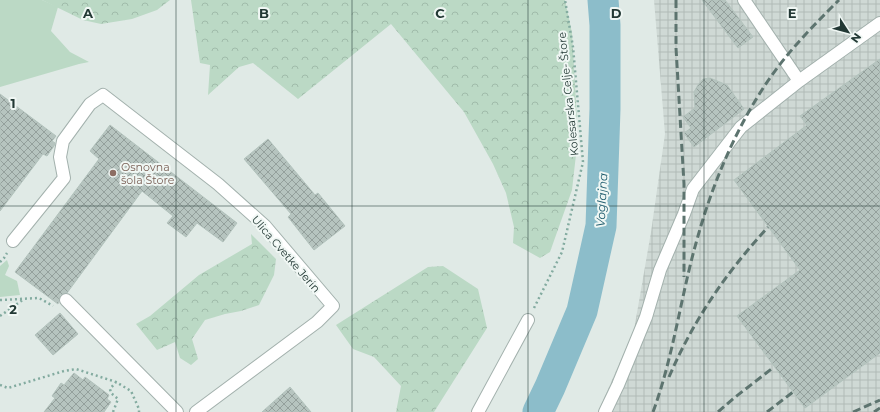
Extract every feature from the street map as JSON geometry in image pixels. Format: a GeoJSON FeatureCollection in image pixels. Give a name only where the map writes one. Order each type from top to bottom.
{"type":"FeatureCollection","features":[{"type":"Feature","properties":{"kind":"street"},"geometry":{"type":"LineString","coordinates":[[744,0],[785,58],[799,81]]}},
{"type":"Feature","properties":{"kind":"street"},"geometry":{"type":"LineString","coordinates":[[605,412],[618,385],[646,317],[660,270],[684,214],[692,189],[741,127],[799,81],[880,23]]}},
{"type":"Feature","properties":{"kind":"street","name":"Ulica Cvetke Jerin"},"geometry":{"type":"LineString","coordinates":[[13,242],[64,178],[60,157],[63,141],[90,104],[103,95],[218,184],[265,226],[333,306],[317,322],[196,412]]}},
{"type":"Feature","properties":{"kind":"street"},"geometry":{"type":"LineString","coordinates":[[70,304],[177,412]]}},
{"type":"Feature","properties":{"kind":"street"},"geometry":{"type":"LineString","coordinates":[[478,412],[528,320]]}},
{"type":"Feature","properties":{"kind":"path","name":"Kolesarska Celje- Štore"},"geometry":{"type":"LineString","coordinates":[[528,320],[562,252],[583,162],[573,46],[565,0]]}},
{"type":"Feature","properties":{"kind":"path"},"geometry":{"type":"LineString","coordinates":[[0,316],[25,298]]}},
{"type":"Feature","properties":{"kind":"path"},"geometry":{"type":"LineString","coordinates":[[0,300],[39,298],[60,310],[70,304]]}},
{"type":"Feature","properties":{"kind":"path"},"geometry":{"type":"LineString","coordinates":[[0,385],[8,388],[76,368],[116,382],[131,391],[139,409],[138,412]]}},
{"type":"Feature","properties":{"kind":"path"},"geometry":{"type":"LineString","coordinates":[[113,412],[118,399],[110,389],[116,382]]}},
{"type":"Feature","properties":{"kind":"shaded area"},"geometry":{"type":"Polygon","coordinates":[[[654,0],[880,0],[880,412],[598,412],[634,330],[651,232],[665,134],[654,0]]]}},
{"type":"Feature","properties":{"kind":"green space"},"geometry":{"type":"Polygon","coordinates":[[[0,0],[42,0],[58,7],[51,31],[70,52],[89,62],[0,87],[0,0]]]}},
{"type":"Feature","properties":{"kind":"green space"},"geometry":{"type":"Polygon","coordinates":[[[42,0],[170,0],[157,10],[132,19],[101,24],[83,20],[42,0]]]}},
{"type":"Feature","properties":{"kind":"green space"},"geometry":{"type":"Polygon","coordinates":[[[191,0],[565,0],[572,33],[578,137],[572,190],[550,252],[540,258],[513,243],[514,227],[506,193],[493,164],[464,112],[391,24],[298,99],[253,63],[239,67],[208,95],[210,65],[200,63],[191,0]]]}},
{"type":"Feature","properties":{"kind":"green space"},"geometry":{"type":"Polygon","coordinates":[[[251,234],[276,259],[274,275],[259,305],[205,320],[192,339],[198,359],[191,365],[180,358],[175,342],[157,350],[136,324],[150,316],[199,275],[252,244],[251,234]]]}},
{"type":"Feature","properties":{"kind":"green space"},"geometry":{"type":"Polygon","coordinates":[[[7,260],[9,266],[5,275],[17,281],[20,295],[0,297],[0,266],[7,260]]]}},
{"type":"Feature","properties":{"kind":"green space"},"geometry":{"type":"Polygon","coordinates":[[[443,266],[478,289],[487,328],[434,412],[396,412],[401,386],[374,357],[353,349],[336,325],[428,267],[443,266]]]}},
{"type":"Feature","properties":{"kind":"building"},"geometry":{"type":"Polygon","coordinates":[[[702,0],[725,0],[753,37],[738,48],[702,0]]]}},
{"type":"Feature","properties":{"kind":"building"},"geometry":{"type":"Polygon","coordinates":[[[880,59],[880,353],[805,408],[737,316],[800,270],[734,180],[807,125],[800,116],[880,59]]]}},
{"type":"Feature","properties":{"kind":"building"},"geometry":{"type":"Polygon","coordinates":[[[710,78],[727,85],[744,109],[694,147],[684,133],[691,128],[683,117],[695,108],[694,92],[698,85],[703,79],[710,78]]]}},
{"type":"Feature","properties":{"kind":"building"},"geometry":{"type":"Polygon","coordinates":[[[0,94],[56,136],[52,141],[55,143],[54,146],[47,156],[43,154],[0,211],[0,94]]]}},
{"type":"Feature","properties":{"kind":"building"},"geometry":{"type":"Polygon","coordinates":[[[110,125],[237,223],[223,242],[197,223],[186,237],[167,223],[173,216],[142,191],[67,293],[60,295],[58,304],[15,272],[99,159],[90,151],[110,125]]]}},
{"type":"Feature","properties":{"kind":"building"},"geometry":{"type":"Polygon","coordinates":[[[268,139],[315,195],[318,193],[345,226],[314,250],[288,217],[291,214],[244,159],[268,139]]]}},
{"type":"Feature","properties":{"kind":"building"},"geometry":{"type":"Polygon","coordinates":[[[60,313],[78,334],[53,355],[35,335],[60,313]]]}},
{"type":"Feature","properties":{"kind":"building"},"geometry":{"type":"Polygon","coordinates":[[[74,373],[83,380],[85,377],[109,395],[107,399],[111,402],[104,412],[44,412],[55,398],[52,396],[61,383],[64,385],[74,373]]]}},
{"type":"Feature","properties":{"kind":"building"},"geometry":{"type":"Polygon","coordinates":[[[290,387],[311,412],[262,412],[290,387]]]}},
{"type":"Feature","properties":{"kind":"waterway","name":"Voglajna"},"geometry":{"type":"LineString","coordinates":[[538,412],[582,311],[601,226],[605,109],[605,25],[603,0]]}},
{"type":"Feature","properties":{"kind":"railway"},"geometry":{"type":"LineString","coordinates":[[676,0],[676,48],[684,184],[684,277]]}},
{"type":"Feature","properties":{"kind":"railway"},"geometry":{"type":"LineString","coordinates":[[653,412],[672,347],[698,236],[722,166],[744,120],[770,77],[798,43],[839,0]]}},
{"type":"Feature","properties":{"kind":"railway"},"geometry":{"type":"LineString","coordinates":[[669,377],[700,316],[725,279],[768,227]]}},
{"type":"Feature","properties":{"kind":"railway"},"geometry":{"type":"LineString","coordinates":[[718,412],[774,367]]}},
{"type":"Feature","properties":{"kind":"railway"},"geometry":{"type":"LineString","coordinates":[[767,412],[793,392]]}},
{"type":"Feature","properties":{"kind":"railway"},"geometry":{"type":"LineString","coordinates":[[853,412],[880,400]]}},
{"type":"Feature","properties":{"kind":"railway"},"geometry":{"type":"LineString","coordinates":[[874,412],[880,408]]}},
{"type":"Feature","properties":{"kind":"place","name":"Osnovna šola Štore"},"geometry":{"type":"Point","coordinates":[113,173]}}]}
